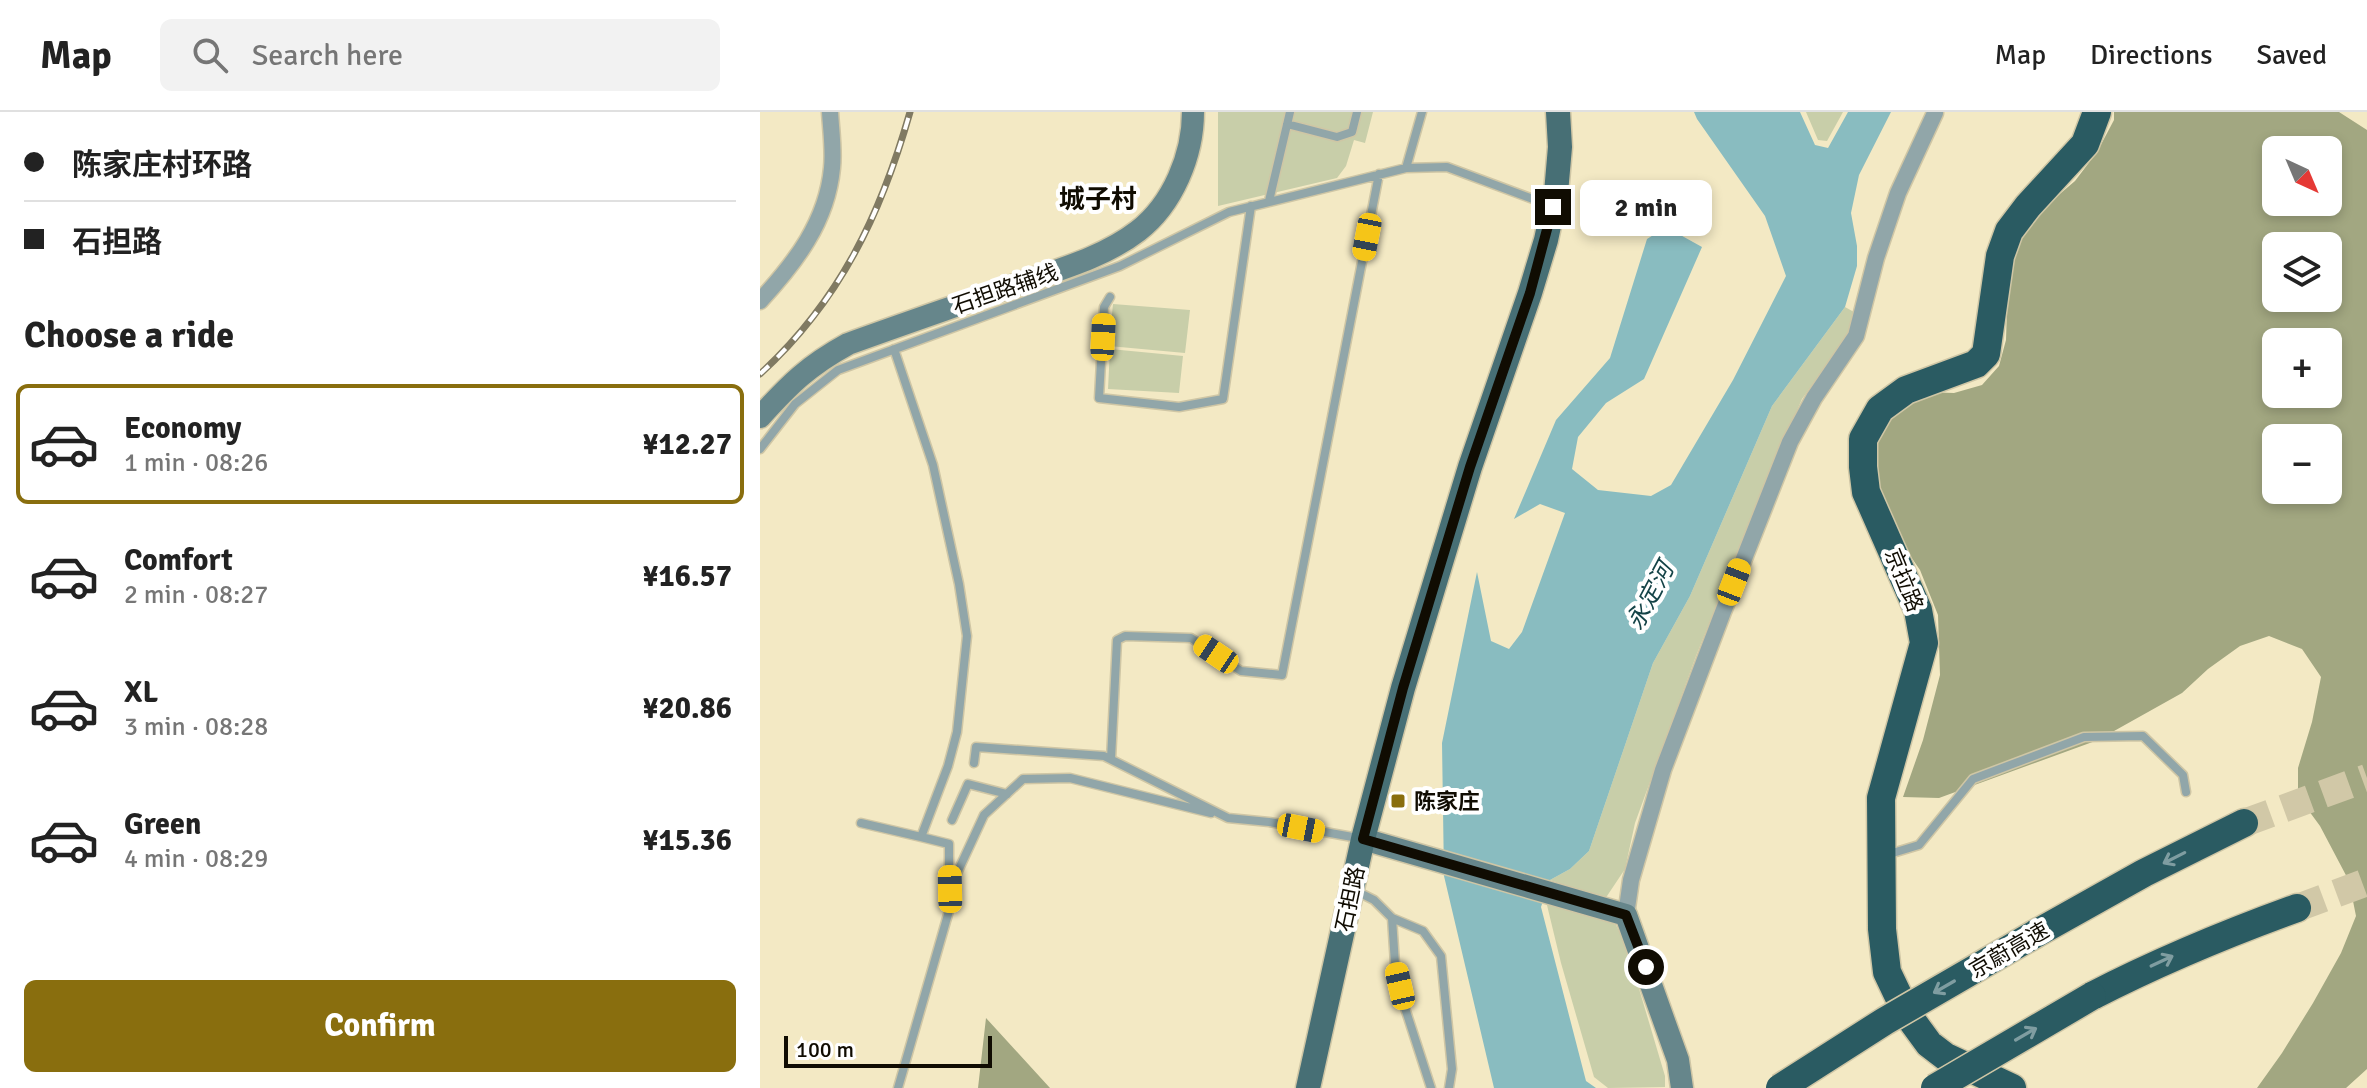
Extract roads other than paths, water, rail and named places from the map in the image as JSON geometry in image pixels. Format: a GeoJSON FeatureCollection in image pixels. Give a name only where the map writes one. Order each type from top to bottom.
{"type":"FeatureCollection","features":[{"type":"Feature","properties":{"kind":"highway","name":"京拉路"},"geometry":{"type":"LineString","coordinates":[[2012,1088],[1946,1057],[1929,1044],[1907,1014],[1887,972],[1882,929],[1881,798],[1924,643],[1918,610],[1866,492],[1863,439],[1880,409],[1906,390],[1976,364],[1986,354],[2000,256],[2009,231],[2085,144],[2097,112]]}},
{"type":"Feature","properties":{"kind":"highway","name":"京蔚高速"},"geometry":{"type":"LineString","coordinates":[[1780,1088],[1885,1021],[2035,934],[2144,873],[2244,823]]}},
{"type":"Feature","properties":{"kind":"highway"},"geometry":{"type":"LineString","coordinates":[[1935,1088],[2092,996],[2172,956],[2297,908]]}},
{"type":"Feature","properties":{"kind":"main road","name":"石担路辅线"},"geometry":{"type":"LineString","coordinates":[[760,417],[794,380],[819,359],[848,344],[1115,247],[1155,215],[1176,181],[1186,160],[1193,112]]}},
{"type":"Feature","properties":{"kind":"main road","name":"石担路"},"geometry":{"type":"LineString","coordinates":[[1308,1088],[1363,839],[1403,688],[1470,467],[1530,293],[1553,207],[1560,147],[1558,112]]}},
{"type":"Feature","properties":{"kind":"main road"},"geometry":{"type":"LineString","coordinates":[[1363,839],[1626,915],[1678,1060],[1682,1088]]}},
{"type":"Feature","properties":{"kind":"street"},"geometry":{"type":"LineString","coordinates":[[760,301],[808,242],[822,210],[832,168],[830,112]]}},
{"type":"Feature","properties":{"kind":"street"},"geometry":{"type":"LineString","coordinates":[[1626,915],[1631,880],[1663,770],[1734,582],[1790,442],[1814,398],[1856,336],[1876,258],[1898,193],[1935,113]]}},
{"type":"Feature","properties":{"kind":"lane"},"geometry":{"type":"LineString","coordinates":[[1269,201],[1290,112]]}},
{"type":"Feature","properties":{"kind":"lane"},"geometry":{"type":"LineString","coordinates":[[1287,124],[1337,137],[1352,132],[1357,112]]}},
{"type":"Feature","properties":{"kind":"lane"},"geometry":{"type":"LineString","coordinates":[[1406,168],[1422,112]]}},
{"type":"Feature","properties":{"kind":"lane"},"geometry":{"type":"LineString","coordinates":[[760,449],[795,404],[838,370],[1120,266],[1229,212],[1406,168],[1447,167],[1553,207]]}},
{"type":"Feature","properties":{"kind":"lane"},"geometry":{"type":"LineString","coordinates":[[1111,759],[1117,640],[1125,636],[1191,638],[1241,671],[1282,675],[1379,174]]}},
{"type":"Feature","properties":{"kind":"lane"},"geometry":{"type":"LineString","coordinates":[[1110,297],[1104,307],[1099,398],[1179,407],[1223,399],[1251,206]]}},
{"type":"Feature","properties":{"kind":"lane"},"geometry":{"type":"LineString","coordinates":[[894,349],[933,465],[967,636],[957,732],[948,766],[921,837]]}},
{"type":"Feature","properties":{"kind":"lane"},"geometry":{"type":"LineString","coordinates":[[1882,857],[1919,845],[1973,779],[2084,737],[2143,736],[2183,775],[2186,792]]}},
{"type":"Feature","properties":{"kind":"lane"},"geometry":{"type":"LineString","coordinates":[[974,763],[976,747],[1104,756],[1228,818]]}},
{"type":"Feature","properties":{"kind":"lane"},"geometry":{"type":"LineString","coordinates":[[950,889],[984,815],[1023,779],[1070,778],[1228,818],[1363,839]]}},
{"type":"Feature","properties":{"kind":"lane"},"geometry":{"type":"LineString","coordinates":[[952,820],[968,784],[1007,794]]}},
{"type":"Feature","properties":{"kind":"lane"},"geometry":{"type":"LineString","coordinates":[[861,823],[949,844],[949,911],[898,1088]]}},
{"type":"Feature","properties":{"kind":"lane"},"geometry":{"type":"LineString","coordinates":[[1352,889],[1374,900],[1392,918],[1423,931],[1441,956],[1452,1069],[1449,1088]]}},
{"type":"Feature","properties":{"kind":"lane"},"geometry":{"type":"LineString","coordinates":[[1392,918],[1395,964],[1405,1008],[1431,1088]]}},
{"type":"Feature","properties":{"kind":"water","name":"永定河"},"geometry":{"type":"Polygon","coordinates":[[[1694,112],[1800,112],[1815,145],[1828,148],[1848,112],[1891,112],[1859,175],[1851,213],[1857,266],[1845,307],[1772,406],[1690,596],[1653,663],[1589,851],[1570,869],[1550,880],[1541,907],[1586,1081],[1596,1088],[1494,1088],[1444,876],[1442,743],[1477,572],[1491,641],[1509,649],[1522,632],[1565,513],[1540,504],[1514,519],[1556,420],[1610,358],[1647,239],[1666,227],[1702,247],[1644,379],[1606,403],[1578,437],[1572,469],[1598,490],[1651,496],[1671,485],[1733,380],[1786,276],[1765,216],[1694,112]]]}},
{"type":"Feature","properties":{"kind":"tunnel"},"geometry":{"type":"LineString","coordinates":[[2244,823],[2367,778]]}},
{"type":"Feature","properties":{"kind":"tunnel"},"geometry":{"type":"LineString","coordinates":[[2297,908],[2367,882]]}},
{"type":"Feature","properties":{"kind":"railway"},"geometry":{"type":"LineString","coordinates":[[760,374],[813,317],[854,254],[886,186],[910,112]]}},
{"type":"Feature","properties":{"kind":"place","name":"陈家庄"},"geometry":{"type":"Point","coordinates":[1398,801]}},
{"type":"Feature","properties":{"kind":"district","name":"城子村"},"geometry":{"type":"Point","coordinates":[1098,200]}}]}
